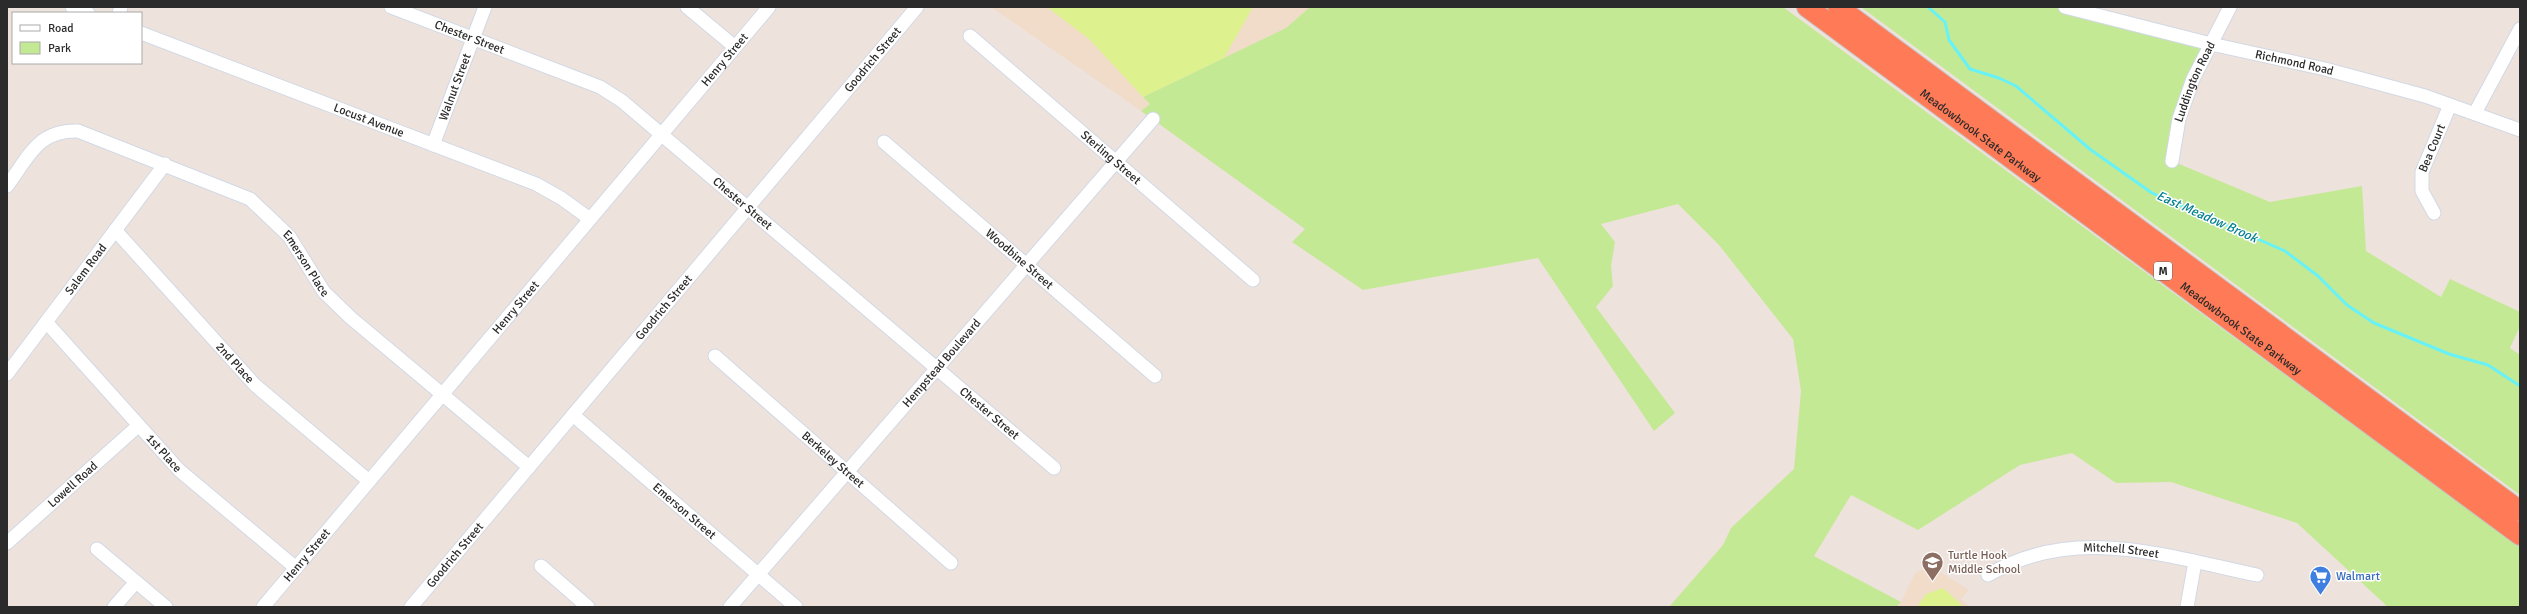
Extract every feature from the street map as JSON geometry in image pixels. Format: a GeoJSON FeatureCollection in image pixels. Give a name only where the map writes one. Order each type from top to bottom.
{"type":"FeatureCollection","features":[{"type":"Feature","properties":{"kind":"highway","name":"Meadowbrook State Parkway"},"geometry":{"type":"LineString","coordinates":[[1807,7],[2520,535]]}},
{"type":"Feature","properties":{"kind":"highway","name":"Meadowbrook State Parkway"},"geometry":{"type":"LineString","coordinates":[[1838,7],[2520,511]]}},
{"type":"Feature","properties":{"kind":"street"},"geometry":{"type":"LineString","coordinates":[[72,7],[85,12]]}},
{"type":"Feature","properties":{"kind":"street","name":"Chester Street"},"geometry":{"type":"LineString","coordinates":[[391,7],[600,87],[622,101],[749,206],[1054,468]]}},
{"type":"Feature","properties":{"kind":"street","name":"Walnut Street"},"geometry":{"type":"LineString","coordinates":[[433,145],[485,7]]}},
{"type":"Feature","properties":{"kind":"street"},"geometry":{"type":"LineString","coordinates":[[687,7],[735,47]]}},
{"type":"Feature","properties":{"kind":"street","name":"Henry Street"},"geometry":{"type":"LineString","coordinates":[[263,607],[769,7]]}},
{"type":"Feature","properties":{"kind":"street","name":"Goodrich Street"},"geometry":{"type":"LineString","coordinates":[[411,607],[917,7]]}},
{"type":"Feature","properties":{"kind":"street","name":"Richmond Road"},"geometry":{"type":"LineString","coordinates":[[2065,7],[2211,44],[2326,69],[2450,105],[2520,130]]}},
{"type":"Feature","properties":{"kind":"street","name":"Luddington Road"},"geometry":{"type":"LineString","coordinates":[[2172,161],[2180,120],[2191,86],[2230,7]]}},
{"type":"Feature","properties":{"kind":"street"},"geometry":{"type":"LineString","coordinates":[[2475,113],[2520,29]]}},
{"type":"Feature","properties":{"kind":"street","name":"Locust Avenue"},"geometry":{"type":"LineString","coordinates":[[142,33],[536,184],[561,198],[590,219]]}},
{"type":"Feature","properties":{"kind":"street","name":"Sterling Street"},"geometry":{"type":"LineString","coordinates":[[970,36],[1252,280]]}},
{"type":"Feature","properties":{"kind":"street","name":"Bea Court"},"geometry":{"type":"LineString","coordinates":[[2434,213],[2422,191],[2422,172],[2450,105]]}},
{"type":"Feature","properties":{"kind":"street","name":"Hempstead Boulevard"},"geometry":{"type":"LineString","coordinates":[[730,607],[1153,119]]}},
{"type":"Feature","properties":{"kind":"street","name":"Emerson Place"},"geometry":{"type":"LineString","coordinates":[[7,186],[46,137],[62,131],[78,131],[235,191],[264,209],[290,236],[324,292],[351,318],[529,467]]}},
{"type":"Feature","properties":{"kind":"street","name":"Woodbine Street"},"geometry":{"type":"LineString","coordinates":[[884,142],[1155,376]]}},
{"type":"Feature","properties":{"kind":"street","name":"Salem Road"},"geometry":{"type":"LineString","coordinates":[[7,374],[165,164]]}},
{"type":"Feature","properties":{"kind":"street","name":"2nd Place"},"geometry":{"type":"LineString","coordinates":[[115,230],[255,385],[369,481]]}},
{"type":"Feature","properties":{"kind":"street","name":"1st Place"},"geometry":{"type":"LineString","coordinates":[[46,323],[179,470],[296,568]]}},
{"type":"Feature","properties":{"kind":"street","name":"Berkeley Street"},"geometry":{"type":"LineString","coordinates":[[715,356],[952,563]]}},
{"type":"Feature","properties":{"kind":"street","name":"Emerson Street"},"geometry":{"type":"LineString","coordinates":[[573,415],[796,607]]}},
{"type":"Feature","properties":{"kind":"street","name":"Lowell Road"},"geometry":{"type":"LineString","coordinates":[[7,544],[138,426]]}},
{"type":"Feature","properties":{"kind":"street","name":"Mitchell Street"},"geometry":{"type":"LineString","coordinates":[[1988,575],[2036,554],[2072,547],[2115,548],[2257,575]]}},
{"type":"Feature","properties":{"kind":"street"},"geometry":{"type":"LineString","coordinates":[[97,549],[166,607]]}},
{"type":"Feature","properties":{"kind":"street"},"geometry":{"type":"LineString","coordinates":[[2187,607],[2195,562]]}},
{"type":"Feature","properties":{"kind":"street"},"geometry":{"type":"LineString","coordinates":[[541,566],[588,607]]}},
{"type":"Feature","properties":{"kind":"street"},"geometry":{"type":"LineString","coordinates":[[114,607],[136,582]]}},
{"type":"Feature","properties":{"kind":"shaded area"},"geometry":{"type":"Polygon","coordinates":[[[991,7],[1310,7],[1286,28],[1144,97],[1150,104],[1141,111],[991,7]]]}},
{"type":"Feature","properties":{"kind":"shaded area","name":"Turtle Hook Middle School"},"geometry":{"type":"Polygon","coordinates":[[[1931,566],[1969,590],[1961,599],[1970,607],[1896,607],[1901,602],[1915,573],[1931,566]]]}},
{"type":"Feature","properties":{"kind":"green space"},"geometry":{"type":"Polygon","coordinates":[[[1047,7],[1253,7],[1224,58],[1143,97],[1089,39],[1047,7]]]}},
{"type":"Feature","properties":{"kind":"green space"},"geometry":{"type":"Polygon","coordinates":[[[1310,7],[1783,7],[2520,547],[2520,607],[2388,607],[2297,523],[2171,482],[2116,483],[2072,453],[2020,465],[1918,530],[1851,495],[1814,556],[1901,602],[1896,607],[1669,607],[1723,545],[1731,528],[1794,469],[1801,391],[1793,339],[1719,245],[1678,204],[1601,224],[1615,242],[1611,266],[1613,286],[1596,307],[1675,413],[1654,431],[1538,258],[1363,290],[1292,242],[1305,229],[1141,111],[1150,104],[1143,97],[1286,28],[1310,7]]]}},
{"type":"Feature","properties":{"kind":"green space"},"geometry":{"type":"Polygon","coordinates":[[[1861,7],[2065,7],[2211,44],[2172,161],[2270,202],[2362,186],[2366,251],[2441,297],[2450,279],[2520,312],[2520,326],[2510,348],[2520,355],[2520,495],[1861,7]]]}},
{"type":"Feature","properties":{"kind":"green space"},"geometry":{"type":"Polygon","coordinates":[[[1943,588],[1964,607],[1917,607],[1926,594],[1943,588]]]}},
{"type":"Feature","properties":{"kind":"waterway","name":"East Meadow Brook"},"geometry":{"type":"LineString","coordinates":[[1928,7],[1945,22],[1949,40],[1970,69],[1999,78],[2016,86],[2091,150],[2152,193],[2285,251],[2318,276],[2347,305],[2374,323],[2449,354],[2488,365],[2520,386]]}},
{"type":"Feature","properties":{"kind":"place","name":"Turtle Hook Middle School"},"geometry":{"type":"Point","coordinates":[1933,582]}},
{"type":"Feature","properties":{"kind":"place","name":"Walmart"},"geometry":{"type":"Point","coordinates":[2320,596]}}]}
